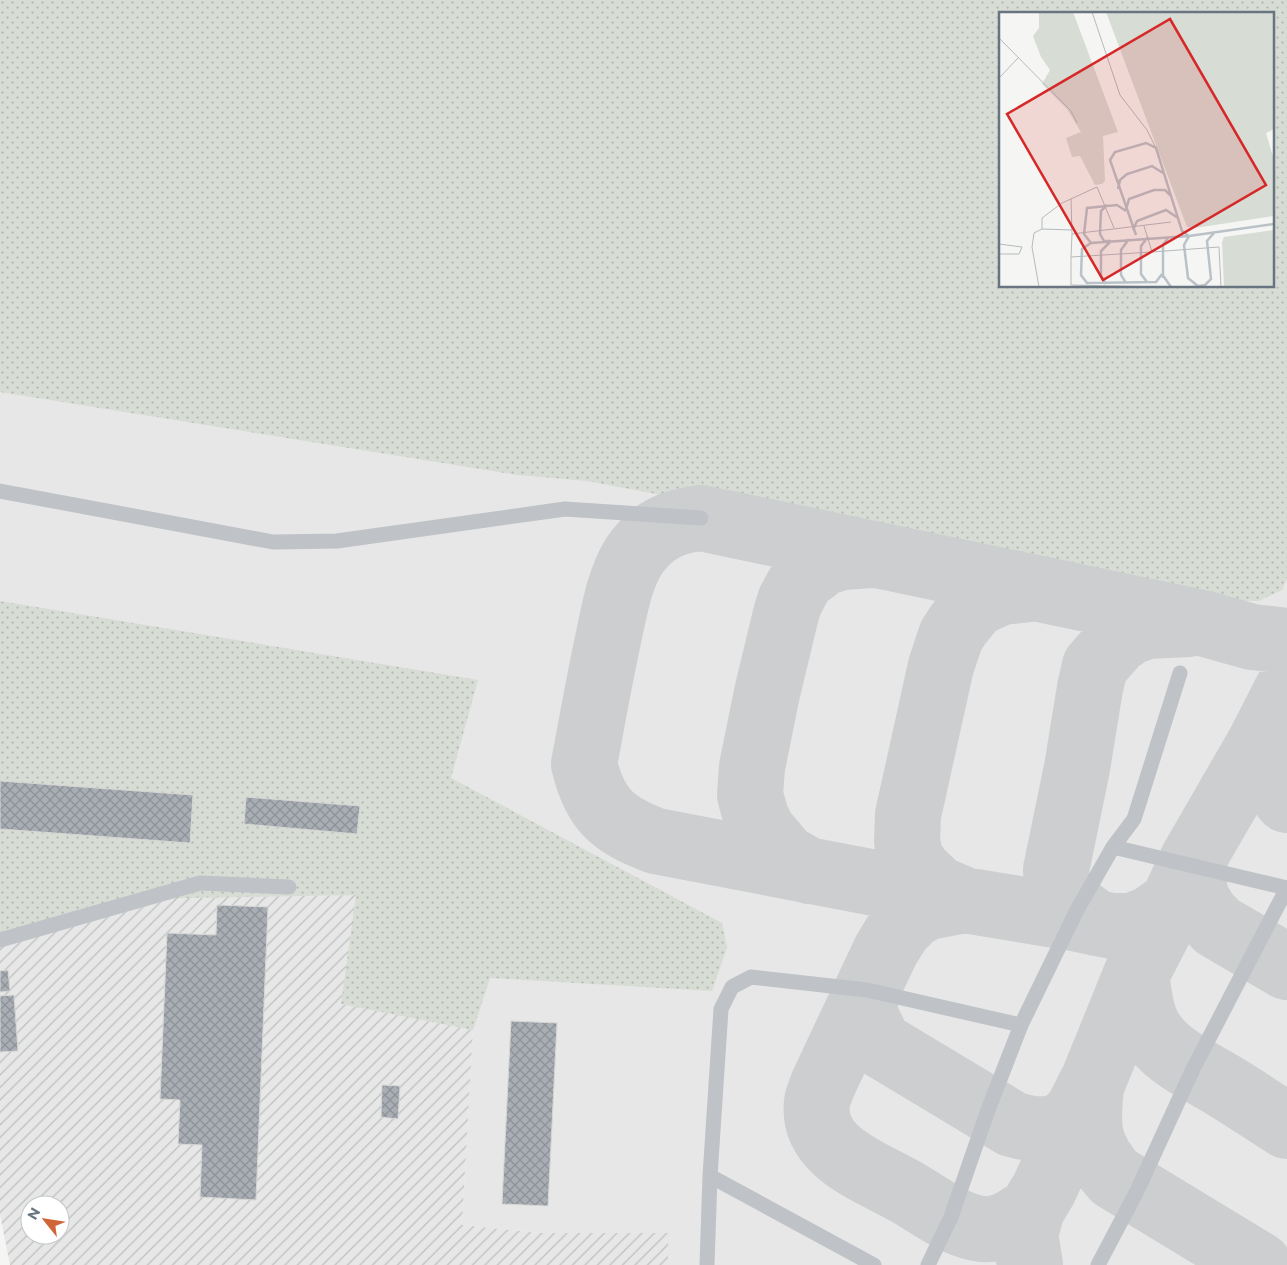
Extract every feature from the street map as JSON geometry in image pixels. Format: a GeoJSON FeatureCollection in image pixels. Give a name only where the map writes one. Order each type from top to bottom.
{"type":"FeatureCollection","features":[{"type":"Feature","properties":{"kind":"lane"},"geometry":{"type":"LineString","coordinates":[[0,491],[273,542],[337,541],[565,509],[701,518]]}},
{"type":"Feature","properties":{"kind":"lane"},"geometry":{"type":"LineString","coordinates":[[928,1265],[951,1217],[988,1110],[1021,1025],[1077,910],[1113,847],[1134,819],[1180,673]]}},
{"type":"Feature","properties":{"kind":"lane"},"geometry":{"type":"LineString","coordinates":[[1098,1265],[1137,1191],[1193,1069],[1287,888],[1113,847]]}},
{"type":"Feature","properties":{"kind":"lane"},"geometry":{"type":"LineString","coordinates":[[0,940],[200,883],[289,887]]}},
{"type":"Feature","properties":{"kind":"lane"},"geometry":{"type":"LineString","coordinates":[[707,1265],[710,1176],[721,1009],[732,987],[751,977],[867,990],[1021,1025]]}},
{"type":"Feature","properties":{"kind":"lane"},"geometry":{"type":"LineString","coordinates":[[710,1176],[874,1265]]}},
{"type":"Feature","properties":{"kind":"shaded area"},"geometry":{"type":"Polygon","coordinates":[[[0,0],[1287,0],[1287,1265],[668,1265],[668,1234],[539,1233],[462,1225],[473,1030],[0,947],[0,0]]]}},
{"type":"Feature","properties":{"kind":"shaded area"},"geometry":{"type":"Polygon","coordinates":[[[0,0],[1287,0],[1287,578],[1282,590],[1259,601],[1227,601],[587,481],[518,475],[0,392],[0,0]]]}},
{"type":"Feature","properties":{"kind":"shaded area"},"geometry":{"type":"Polygon","coordinates":[[[0,601],[478,680],[451,778],[722,923],[727,947],[712,991],[490,978],[473,1030],[341,1004],[356,895],[175,898],[0,947],[0,601]]]}},
{"type":"Feature","properties":{"kind":"shaded area"},"geometry":{"type":"Polygon","coordinates":[[[357,895],[341,1004],[473,1030],[462,1225],[539,1233],[668,1233],[668,1265],[10,1265],[0,1215],[0,947],[175,898],[357,895]]]}},
{"type":"Feature","properties":{"kind":"building"},"geometry":{"type":"Polygon","coordinates":[[[0,781],[193,795],[190,843],[0,829],[0,781]]]}},
{"type":"Feature","properties":{"kind":"building"},"geometry":{"type":"Polygon","coordinates":[[[246,797],[360,806],[357,834],[244,824],[246,797]]]}},
{"type":"Feature","properties":{"kind":"building"},"geometry":{"type":"Polygon","coordinates":[[[217,905],[268,907],[256,1200],[200,1197],[202,1145],[178,1144],[180,1100],[160,1099],[167,933],[216,935],[217,905]]]}},
{"type":"Feature","properties":{"kind":"building"},"geometry":{"type":"Polygon","coordinates":[[[8,970],[10,991],[0,992],[0,971],[8,970]]]}},
{"type":"Feature","properties":{"kind":"building"},"geometry":{"type":"Polygon","coordinates":[[[14,995],[18,1051],[0,1052],[0,996],[14,995]]]}},
{"type":"Feature","properties":{"kind":"building"},"geometry":{"type":"Polygon","coordinates":[[[511,1021],[557,1023],[548,1206],[502,1204],[511,1021]]]}},
{"type":"Feature","properties":{"kind":"building"},"geometry":{"type":"Polygon","coordinates":[[[382,1085],[400,1086],[398,1119],[381,1117],[382,1085]]]}},
{"type":"Feature","properties":{"kind":"taxiway"},"geometry":{"type":"LineString","coordinates":[[1173,903],[1150,919],[1137,924],[1112,926],[964,900],[656,841],[628,829],[608,814],[600,804],[588,780],[584,764],[612,618],[624,575],[634,556],[655,534],[672,525],[690,519],[701,518],[1202,623],[1252,637],[1287,641]]}},
{"type":"Feature","properties":{"kind":"taxiway"},"geometry":{"type":"LineString","coordinates":[[809,871],[785,857],[763,831],[756,817],[750,795],[752,767],[786,614],[797,588],[803,578],[825,562],[842,557],[872,555]]}},
{"type":"Feature","properties":{"kind":"taxiway"},"geometry":{"type":"LineString","coordinates":[[964,900],[938,889],[919,871],[910,857],[907,841],[908,815],[941,666],[951,636],[975,604],[1001,592],[1031,589]]}},
{"type":"Feature","properties":{"kind":"taxiway"},"geometry":{"type":"LineString","coordinates":[[1096,923],[1066,901],[1058,890],[1056,870],[1095,666],[1117,641],[1130,632],[1146,626],[1189,624]]}},
{"type":"Feature","properties":{"kind":"taxiway"},"geometry":{"type":"LineString","coordinates":[[1030,1265],[1025,1234],[1032,1209],[1044,1189],[1091,1086],[1136,975],[1193,859],[1260,743],[1287,690]]}},
{"type":"Feature","properties":{"kind":"taxiway"},"geometry":{"type":"LineString","coordinates":[[1260,743],[1260,760],[1266,773],[1287,800]]}},
{"type":"Feature","properties":{"kind":"taxiway"},"geometry":{"type":"LineString","coordinates":[[1193,859],[1192,879],[1197,899],[1205,913],[1217,926],[1287,967]]}},
{"type":"Feature","properties":{"kind":"taxiway"},"geometry":{"type":"LineString","coordinates":[[964,900],[928,907],[913,915],[899,929],[886,950],[823,1084],[817,1102],[818,1120],[824,1135],[834,1148],[847,1159],[967,1226],[992,1229],[1013,1222],[1032,1209]]}},
{"type":"Feature","properties":{"kind":"taxiway"},"geometry":{"type":"LineString","coordinates":[[1136,975],[1144,1017],[1157,1040],[1184,1063],[1287,1126]]}},
{"type":"Feature","properties":{"kind":"taxiway"},"geometry":{"type":"LineString","coordinates":[[867,990],[864,1008],[866,1017],[879,1044],[1012,1124],[1036,1129],[1059,1126],[1075,1114],[1090,1086]]}},
{"type":"Feature","properties":{"kind":"taxiway"},"geometry":{"type":"LineString","coordinates":[[1091,1086],[1090,1135],[1098,1155],[1114,1177],[1259,1265]]}}]}
